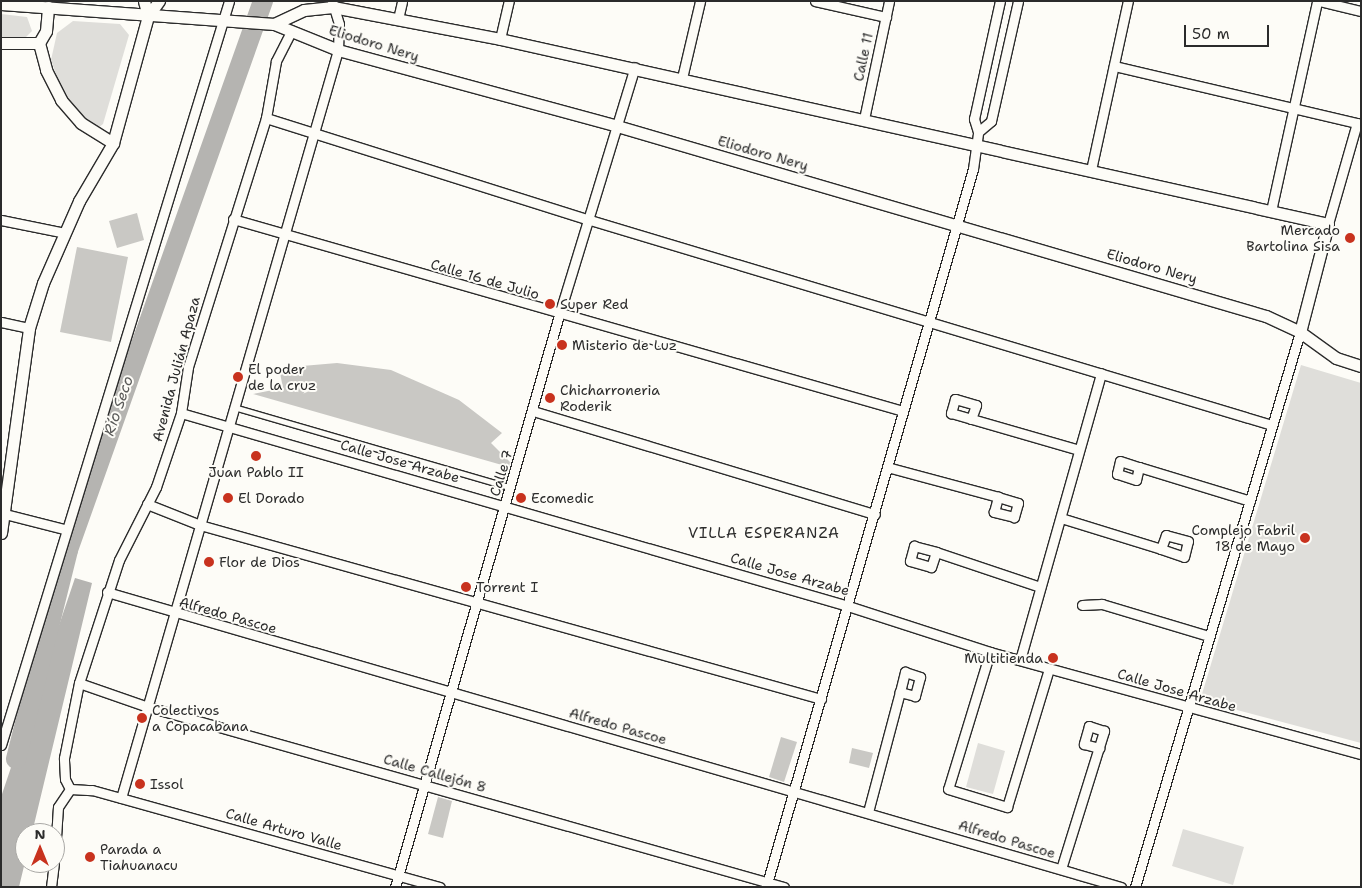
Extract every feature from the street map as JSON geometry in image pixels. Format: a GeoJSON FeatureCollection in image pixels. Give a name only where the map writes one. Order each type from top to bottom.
{"type":"FeatureCollection","features":[{"type":"Feature","properties":{"kind":"street"},"geometry":{"type":"LineString","coordinates":[[144,1],[148,16]]}},
{"type":"Feature","properties":{"kind":"street"},"geometry":{"type":"LineString","coordinates":[[1,533],[29,328],[42,283],[65,233],[113,143],[148,16],[159,1]]}},
{"type":"Feature","properties":{"kind":"street"},"geometry":{"type":"LineString","coordinates":[[1,745],[64,529],[230,20],[229,1]]}},
{"type":"Feature","properties":{"kind":"street"},"geometry":{"type":"LineString","coordinates":[[398,19],[402,1]]}},
{"type":"Feature","properties":{"kind":"street"},"geometry":{"type":"LineString","coordinates":[[500,39],[509,1]]}},
{"type":"Feature","properties":{"kind":"street"},"geometry":{"type":"LineString","coordinates":[[682,78],[700,1]]}},
{"type":"Feature","properties":{"kind":"street"},"geometry":{"type":"LineString","coordinates":[[815,1],[886,17]]}},
{"type":"Feature","properties":{"kind":"street","name":"Calle 11"},"geometry":{"type":"LineString","coordinates":[[864,119],[889,1]]}},
{"type":"Feature","properties":{"kind":"street"},"geometry":{"type":"LineString","coordinates":[[766,884],[875,514],[957,225],[977,144],[978,132],[974,119],[1000,1]]}},
{"type":"Feature","properties":{"kind":"street"},"geometry":{"type":"LineString","coordinates":[[978,132],[991,121],[1018,1]]}},
{"type":"Feature","properties":{"kind":"street"},"geometry":{"type":"LineString","coordinates":[[1091,170],[1128,1]]}},
{"type":"Feature","properties":{"kind":"street"},"geometry":{"type":"LineString","coordinates":[[1271,211],[1318,1],[1361,10]]}},
{"type":"Feature","properties":{"kind":"street"},"geometry":{"type":"LineString","coordinates":[[1,4],[33,3],[48,7],[148,16],[272,24]]}},
{"type":"Feature","properties":{"kind":"street"},"geometry":{"type":"LineString","coordinates":[[121,798],[145,706],[229,428],[282,235],[315,134],[338,50],[339,24],[332,4]]}},
{"type":"Feature","properties":{"kind":"street","name":"Eliodoro Nery"},"geometry":{"type":"LineString","coordinates":[[272,24],[304,10],[332,4],[636,67],[1328,224]]}},
{"type":"Feature","properties":{"kind":"street"},"geometry":{"type":"LineString","coordinates":[[48,7],[46,31],[39,43],[46,70],[61,100],[81,123],[113,143]]}},
{"type":"Feature","properties":{"kind":"street","name":"Eliodoro Nery"},"geometry":{"type":"LineString","coordinates":[[272,24],[338,50],[617,126],[1266,316],[1300,332],[1336,358],[1361,366]]}},
{"type":"Feature","properties":{"kind":"street","name":"Avenida Julián Apaza"},"geometry":{"type":"LineString","coordinates":[[70,789],[65,779],[64,758],[79,683],[107,592],[147,504],[181,413],[188,367],[266,118],[276,61],[291,31]]}},
{"type":"Feature","properties":{"kind":"street"},"geometry":{"type":"LineString","coordinates":[[1,43],[39,43]]}},
{"type":"Feature","properties":{"kind":"street"},"geometry":{"type":"LineString","coordinates":[[1114,66],[1359,123],[1328,224],[1300,332],[1135,887]]}},
{"type":"Feature","properties":{"kind":"street","name":"Calle 7"},"geometry":{"type":"LineString","coordinates":[[395,887],[559,315],[636,67]]}},
{"type":"Feature","properties":{"kind":"street"},"geometry":{"type":"LineString","coordinates":[[266,118],[590,220],[1272,425]]}},
{"type":"Feature","properties":{"kind":"street","name":"Calle 16 de Julio"},"geometry":{"type":"LineString","coordinates":[[233,219],[282,235],[559,315],[903,411]]}},
{"type":"Feature","properties":{"kind":"street"},"geometry":{"type":"LineString","coordinates":[[1,220],[65,233]]}},
{"type":"Feature","properties":{"kind":"street"},"geometry":{"type":"LineString","coordinates":[[1,322],[29,328]]}},
{"type":"Feature","properties":{"kind":"street"},"geometry":{"type":"LineString","coordinates":[[1020,660],[1101,373]]}},
{"type":"Feature","properties":{"kind":"street"},"geometry":{"type":"LineString","coordinates":[[533,411],[875,514]]}},
{"type":"Feature","properties":{"kind":"street","name":"Calle Jose Arzabe"},"geometry":{"type":"LineString","coordinates":[[181,413],[505,505],[848,606],[990,652],[1188,708],[1361,754]]}},
{"type":"Feature","properties":{"kind":"street"},"geometry":{"type":"LineString","coordinates":[[972,419],[1080,450]]}},
{"type":"Feature","properties":{"kind":"street"},"geometry":{"type":"LineString","coordinates":[[887,467],[998,497]]}},
{"type":"Feature","properties":{"kind":"street"},"geometry":{"type":"LineString","coordinates":[[1139,467],[1250,501]]}},
{"type":"Feature","properties":{"kind":"street"},"geometry":{"type":"LineString","coordinates":[[147,504],[200,525],[821,699]]}},
{"type":"Feature","properties":{"kind":"street"},"geometry":{"type":"LineString","coordinates":[[3,514],[64,529]]}},
{"type":"Feature","properties":{"kind":"street"},"geometry":{"type":"LineString","coordinates":[[1061,518],[1161,550]]}},
{"type":"Feature","properties":{"kind":"street"},"geometry":{"type":"LineString","coordinates":[[936,552],[1040,587]]}},
{"type":"Feature","properties":{"kind":"street","name":"Alfredo Pascoe"},"geometry":{"type":"LineString","coordinates":[[107,592],[172,613],[868,812],[1121,887]]}},
{"type":"Feature","properties":{"kind":"street"},"geometry":{"type":"LineString","coordinates":[[1082,605],[1102,604],[1210,636]]}},
{"type":"Feature","properties":{"kind":"street"},"geometry":{"type":"LineString","coordinates":[[990,652],[948,789],[1007,807],[1049,669]]}},
{"type":"Feature","properties":{"kind":"street","name":"Calle Callejón 8"},"geometry":{"type":"LineString","coordinates":[[79,683],[145,706],[424,784],[766,884],[784,887]]}},
{"type":"Feature","properties":{"kind":"street"},"geometry":{"type":"LineString","coordinates":[[868,812],[900,692]]}},
{"type":"Feature","properties":{"kind":"street"},"geometry":{"type":"LineString","coordinates":[[1061,869],[1099,748]]}},
{"type":"Feature","properties":{"kind":"street"},"geometry":{"type":"LineString","coordinates":[[57,823],[58,807],[70,789]]}},
{"type":"Feature","properties":{"kind":"street","name":"Calle Arturo Valle"},"geometry":{"type":"LineString","coordinates":[[70,789],[92,790],[440,887]]}},
{"type":"Feature","properties":{"kind":"street"},"geometry":{"type":"LineString","coordinates":[[51,887],[53,873]]}},
{"type":"Feature","properties":{"kind":"lane"},"geometry":{"type":"LineString","coordinates":[[234,407],[510,487]]}},
{"type":"Feature","properties":{"kind":"shaded area"},"geometry":{"type":"Polygon","coordinates":[[[1,14],[27,17],[32,31],[24,39],[1,37],[1,14]]]}},
{"type":"Feature","properties":{"kind":"shaded area"},"geometry":{"type":"Polygon","coordinates":[[[73,21],[120,24],[129,35],[103,124],[98,128],[75,109],[62,91],[51,60],[57,33],[73,21]]]}},
{"type":"Feature","properties":{"kind":"shaded area","name":"Complejo Fabril 18 de Mayo"},"geometry":{"type":"Polygon","coordinates":[[[1301,365],[1361,383],[1361,743],[1203,701],[1202,694],[1301,365]]]}},
{"type":"Feature","properties":{"kind":"shaded area"},"geometry":{"type":"Polygon","coordinates":[[[75,578],[92,583],[34,823],[15,823],[15,873],[22,873],[19,887],[1,887],[1,797],[75,578]]]}},
{"type":"Feature","properties":{"kind":"shaded area"},"geometry":{"type":"Polygon","coordinates":[[[978,743],[1005,751],[993,794],[966,787],[978,743]]]}},
{"type":"Feature","properties":{"kind":"shaded area"},"geometry":{"type":"Polygon","coordinates":[[[1183,829],[1244,847],[1233,885],[1172,866],[1183,829]]]}},
{"type":"Feature","properties":{"kind":"building"},"geometry":{"type":"Polygon","coordinates":[[[137,213],[144,240],[117,248],[109,221],[137,213]]]}},
{"type":"Feature","properties":{"kind":"building"},"geometry":{"type":"Polygon","coordinates":[[[77,247],[128,257],[111,342],[60,332],[77,247]]]}},
{"type":"Feature","properties":{"kind":"building"},"geometry":{"type":"Polygon","coordinates":[[[337,363],[391,370],[459,400],[502,433],[491,443],[510,462],[509,467],[253,394],[283,388],[279,368],[337,363]]]}},
{"type":"Feature","properties":{"kind":"building"},"geometry":{"type":"Polygon","coordinates":[[[781,737],[797,742],[784,782],[769,777],[781,737]]]}},
{"type":"Feature","properties":{"kind":"building"},"geometry":{"type":"Polygon","coordinates":[[[852,748],[873,753],[869,768],[849,763],[852,748]]]}},
{"type":"Feature","properties":{"kind":"building"},"geometry":{"type":"Polygon","coordinates":[[[438,797],[452,801],[443,838],[428,834],[438,797]]]}},
{"type":"Feature","properties":{"kind":"waterway","name":"Río Seco"},"geometry":{"type":"LineString","coordinates":[[16,759],[68,550],[263,1]]}},
{"type":"Feature","properties":{"kind":"place","name":"Mercado Bartolina Sisa"},"geometry":{"type":"Point","coordinates":[1350,238]}},
{"type":"Feature","properties":{"kind":"place","name":"Super Red"},"geometry":{"type":"Point","coordinates":[550,304]}},
{"type":"Feature","properties":{"kind":"place","name":"Misterio de Luz"},"geometry":{"type":"Point","coordinates":[562,345]}},
{"type":"Feature","properties":{"kind":"place","name":"El poder de la cruz"},"geometry":{"type":"Point","coordinates":[238,377]}},
{"type":"Feature","properties":{"kind":"place","name":"Chicharroneria Roderik"},"geometry":{"type":"Point","coordinates":[550,398]}},
{"type":"Feature","properties":{"kind":"place","name":"Juan Pablo II"},"geometry":{"type":"Point","coordinates":[256,456]}},
{"type":"Feature","properties":{"kind":"place","name":"El Dorado"},"geometry":{"type":"Point","coordinates":[228,498]}},
{"type":"Feature","properties":{"kind":"place","name":"Ecomedic"},"geometry":{"type":"Point","coordinates":[521,498]}},
{"type":"Feature","properties":{"kind":"place","name":"Complejo Fabril 18 de Mayo"},"geometry":{"type":"Point","coordinates":[1305,538]}},
{"type":"Feature","properties":{"kind":"place","name":"Flor de Dios"},"geometry":{"type":"Point","coordinates":[209,562]}},
{"type":"Feature","properties":{"kind":"place","name":"Torrent I"},"geometry":{"type":"Point","coordinates":[466,587]}},
{"type":"Feature","properties":{"kind":"place","name":"Multitienda"},"geometry":{"type":"Point","coordinates":[1053,658]}},
{"type":"Feature","properties":{"kind":"place","name":"Colectivos a Copacabana"},"geometry":{"type":"Point","coordinates":[142,718]}},
{"type":"Feature","properties":{"kind":"place","name":"Issol"},"geometry":{"type":"Point","coordinates":[140,784]}},
{"type":"Feature","properties":{"kind":"place","name":"Parada a Tiahuanacu"},"geometry":{"type":"Point","coordinates":[90,857]}},
{"type":"Feature","properties":{"kind":"district","name":"VILLA ESPERANZA"},"geometry":{"type":"Point","coordinates":[764,534]}}]}
